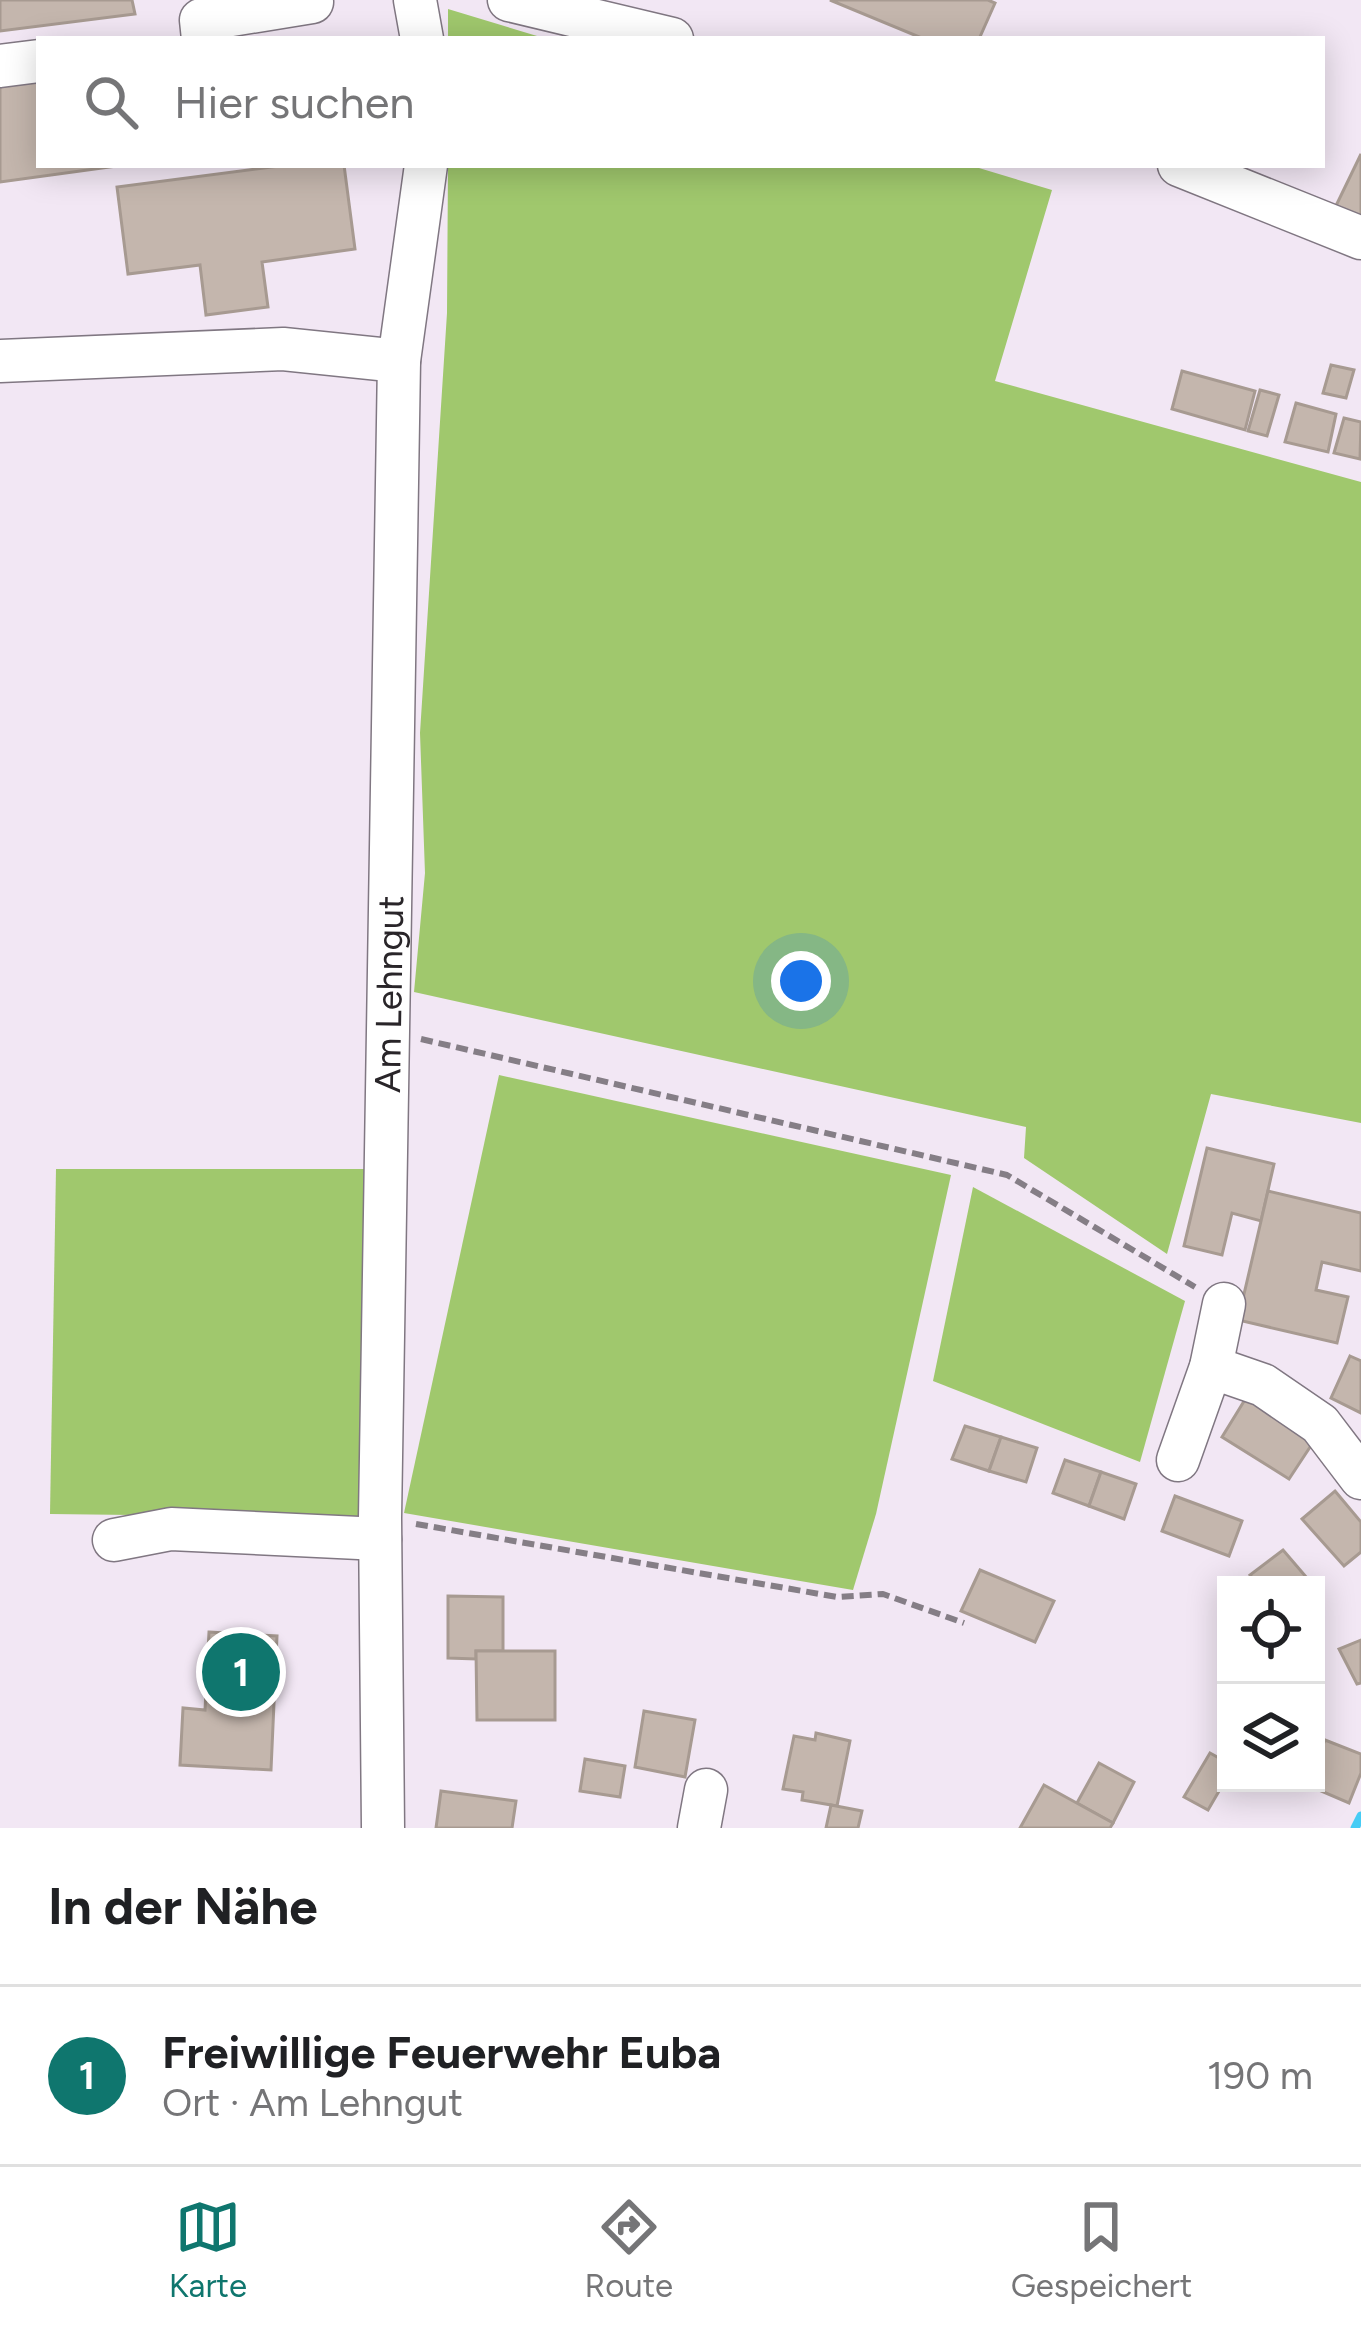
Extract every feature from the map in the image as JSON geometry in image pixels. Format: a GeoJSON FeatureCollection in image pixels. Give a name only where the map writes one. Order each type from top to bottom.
{"type":"FeatureCollection","features":[{"type":"Feature","properties":{"kind":"street"},"geometry":{"type":"LineString","coordinates":[[415,0],[421,36]]}},
{"type":"Feature","properties":{"kind":"street"},"geometry":{"type":"LineString","coordinates":[[509,0],[659,36]]}},
{"type":"Feature","properties":{"kind":"street"},"geometry":{"type":"LineString","coordinates":[[200,20],[314,1]]}},
{"type":"Feature","properties":{"kind":"street"},"geometry":{"type":"LineString","coordinates":[[0,66],[36,61]]}},
{"type":"Feature","properties":{"kind":"street","name":"Am Lehngut"},"geometry":{"type":"LineString","coordinates":[[383,1828],[380,1528],[399,361],[426,168]]}},
{"type":"Feature","properties":{"kind":"street"},"geometry":{"type":"LineString","coordinates":[[1186,168],[1361,238]]}},
{"type":"Feature","properties":{"kind":"street"},"geometry":{"type":"LineString","coordinates":[[0,361],[284,349],[399,361]]}},
{"type":"Feature","properties":{"kind":"street"},"geometry":{"type":"LineString","coordinates":[[1178,1460],[1211,1367],[1224,1304]]}},
{"type":"Feature","properties":{"kind":"street"},"geometry":{"type":"LineString","coordinates":[[1211,1367],[1263,1385],[1320,1424],[1361,1478]]}},
{"type":"Feature","properties":{"kind":"street"},"geometry":{"type":"LineString","coordinates":[[114,1540],[171,1529],[380,1528]]}},
{"type":"Feature","properties":{"kind":"path"},"geometry":{"type":"LineString","coordinates":[[388,1032],[1007,1174],[1224,1304]]}},
{"type":"Feature","properties":{"kind":"path"},"geometry":{"type":"LineString","coordinates":[[380,1528],[838,1597],[883,1594],[964,1623]]}},
{"type":"Feature","properties":{"kind":"green space"},"geometry":{"type":"Polygon","coordinates":[[[448,9],[537,36],[448,36],[448,9]]]}},
{"type":"Feature","properties":{"kind":"green space"},"geometry":{"type":"Polygon","coordinates":[[[448,168],[979,168],[1052,190],[995,381],[1361,482],[1361,1123],[1211,1094],[1167,1254],[1024,1158],[1026,1127],[414,992],[425,873],[420,733],[447,313],[448,168]]]}},
{"type":"Feature","properties":{"kind":"green space"},"geometry":{"type":"Polygon","coordinates":[[[499,1075],[951,1175],[876,1514],[853,1590],[404,1513],[499,1075]]]}},
{"type":"Feature","properties":{"kind":"green space"},"geometry":{"type":"Polygon","coordinates":[[[56,1169],[371,1169],[367,1518],[50,1514],[56,1169]]]}},
{"type":"Feature","properties":{"kind":"green space"},"geometry":{"type":"Polygon","coordinates":[[[973,1187],[1185,1301],[1140,1462],[933,1381],[973,1187]]]}},
{"type":"Feature","properties":{"kind":"building"},"geometry":{"type":"Polygon","coordinates":[[[0,0],[132,0],[135,14],[0,31],[0,0]]]}},
{"type":"Feature","properties":{"kind":"building"},"geometry":{"type":"Polygon","coordinates":[[[830,0],[995,3],[980,36],[917,36],[830,0]]]}},
{"type":"Feature","properties":{"kind":"building"},"geometry":{"type":"Polygon","coordinates":[[[36,72],[36,168],[102,168],[0,182],[0,77],[36,72]]]}},
{"type":"Feature","properties":{"kind":"building"},"geometry":{"type":"Polygon","coordinates":[[[1361,154],[1361,226],[1332,214],[1361,154]]]}},
{"type":"Feature","properties":{"kind":"building"},"geometry":{"type":"Polygon","coordinates":[[[264,168],[344,168],[355,249],[262,262],[268,307],[206,315],[200,265],[128,274],[117,187],[264,168]]]}},
{"type":"Feature","properties":{"kind":"building"},"geometry":{"type":"Polygon","coordinates":[[[1331,365],[1354,370],[1346,398],[1323,393],[1331,365]]]}},
{"type":"Feature","properties":{"kind":"building"},"geometry":{"type":"Polygon","coordinates":[[[1182,371],[1255,391],[1245,430],[1172,409],[1182,371]]]}},
{"type":"Feature","properties":{"kind":"building"},"geometry":{"type":"Polygon","coordinates":[[[1260,390],[1279,395],[1267,436],[1248,431],[1260,390]]]}},
{"type":"Feature","properties":{"kind":"building"},"geometry":{"type":"Polygon","coordinates":[[[1296,403],[1336,414],[1328,452],[1285,442],[1296,403]]]}},
{"type":"Feature","properties":{"kind":"building"},"geometry":{"type":"Polygon","coordinates":[[[1344,418],[1361,422],[1360,459],[1334,453],[1344,418]]]}},
{"type":"Feature","properties":{"kind":"building"},"geometry":{"type":"Polygon","coordinates":[[[1207,1148],[1274,1164],[1261,1221],[1232,1213],[1222,1255],[1184,1246],[1207,1148]]]}},
{"type":"Feature","properties":{"kind":"building"},"geometry":{"type":"Polygon","coordinates":[[[1268,1191],[1361,1213],[1361,1271],[1322,1262],[1316,1290],[1348,1297],[1337,1343],[1238,1320],[1268,1191]]]}},
{"type":"Feature","properties":{"kind":"building"},"geometry":{"type":"Polygon","coordinates":[[[1350,1356],[1361,1361],[1361,1413],[1331,1398],[1350,1356]]]}},
{"type":"Feature","properties":{"kind":"building"},"geometry":{"type":"Polygon","coordinates":[[[1246,1398],[1316,1438],[1289,1479],[1222,1437],[1246,1398]]]}},
{"type":"Feature","properties":{"kind":"building"},"geometry":{"type":"Polygon","coordinates":[[[965,1426],[1001,1437],[989,1471],[952,1459],[965,1426]]]}},
{"type":"Feature","properties":{"kind":"building"},"geometry":{"type":"Polygon","coordinates":[[[1001,1437],[1037,1448],[1026,1482],[989,1471],[1001,1437]]]}},
{"type":"Feature","properties":{"kind":"building"},"geometry":{"type":"Polygon","coordinates":[[[1065,1460],[1101,1472],[1089,1506],[1053,1493],[1065,1460]]]}},
{"type":"Feature","properties":{"kind":"building"},"geometry":{"type":"Polygon","coordinates":[[[1101,1472],[1136,1484],[1124,1519],[1089,1506],[1101,1472]]]}},
{"type":"Feature","properties":{"kind":"building"},"geometry":{"type":"Polygon","coordinates":[[[1335,1491],[1361,1522],[1361,1552],[1344,1566],[1302,1519],[1335,1491]]]}},
{"type":"Feature","properties":{"kind":"building"},"geometry":{"type":"Polygon","coordinates":[[[1175,1496],[1242,1521],[1229,1556],[1162,1531],[1175,1496]]]}},
{"type":"Feature","properties":{"kind":"building"},"geometry":{"type":"Polygon","coordinates":[[[1283,1550],[1305,1576],[1251,1576],[1283,1550]]]}},
{"type":"Feature","properties":{"kind":"building"},"geometry":{"type":"Polygon","coordinates":[[[980,1570],[1054,1601],[1035,1642],[961,1611],[980,1570]]]}},
{"type":"Feature","properties":{"kind":"building"},"geometry":{"type":"Polygon","coordinates":[[[448,1596],[503,1597],[503,1651],[476,1651],[476,1659],[448,1658],[448,1596]]]}},
{"type":"Feature","properties":{"kind":"building"},"geometry":{"type":"Polygon","coordinates":[[[209,1632],[277,1636],[271,1770],[180,1765],[183,1708],[205,1710],[209,1632]]]}},
{"type":"Feature","properties":{"kind":"building"},"geometry":{"type":"Polygon","coordinates":[[[1361,1640],[1361,1683],[1357,1684],[1339,1649],[1361,1640]]]}},
{"type":"Feature","properties":{"kind":"building"},"geometry":{"type":"Polygon","coordinates":[[[476,1651],[555,1651],[555,1720],[477,1720],[476,1651]]]}},
{"type":"Feature","properties":{"kind":"building"},"geometry":{"type":"Polygon","coordinates":[[[644,1711],[695,1720],[685,1777],[635,1767],[644,1711]]]}},
{"type":"Feature","properties":{"kind":"building"},"geometry":{"type":"Polygon","coordinates":[[[816,1733],[850,1741],[837,1806],[802,1800],[803,1792],[783,1789],[794,1736],[815,1740],[816,1733]]]}},
{"type":"Feature","properties":{"kind":"building"},"geometry":{"type":"Polygon","coordinates":[[[1325,1740],[1361,1754],[1361,1773],[1349,1803],[1323,1792],[1325,1740]]]}},
{"type":"Feature","properties":{"kind":"building"},"geometry":{"type":"Polygon","coordinates":[[[1210,1753],[1217,1757],[1218,1792],[1208,1810],[1184,1797],[1210,1753]]]}},
{"type":"Feature","properties":{"kind":"building"},"geometry":{"type":"Polygon","coordinates":[[[585,1759],[625,1766],[620,1797],[580,1791],[585,1759]]]}},
{"type":"Feature","properties":{"kind":"building"},"geometry":{"type":"Polygon","coordinates":[[[1099,1763],[1134,1782],[1113,1823],[1077,1803],[1099,1763]]]}},
{"type":"Feature","properties":{"kind":"building"},"geometry":{"type":"Polygon","coordinates":[[[1044,1785],[1113,1823],[1110,1828],[1020,1828],[1044,1785]]]}},
{"type":"Feature","properties":{"kind":"building"},"geometry":{"type":"Polygon","coordinates":[[[441,1791],[516,1801],[512,1828],[436,1828],[441,1791]]]}},
{"type":"Feature","properties":{"kind":"building"},"geometry":{"type":"Polygon","coordinates":[[[831,1805],[862,1811],[858,1828],[826,1828],[831,1805]]]}},
{"type":"Feature","properties":{"kind":"waterway"},"geometry":{"type":"LineString","coordinates":[[1355,1828],[1361,1816]]}},
{"type":"Feature","properties":{"kind":"place","name":"Freiwillige Feuerwehr Euba"},"geometry":{"type":"Point","coordinates":[241,1672]}}]}
